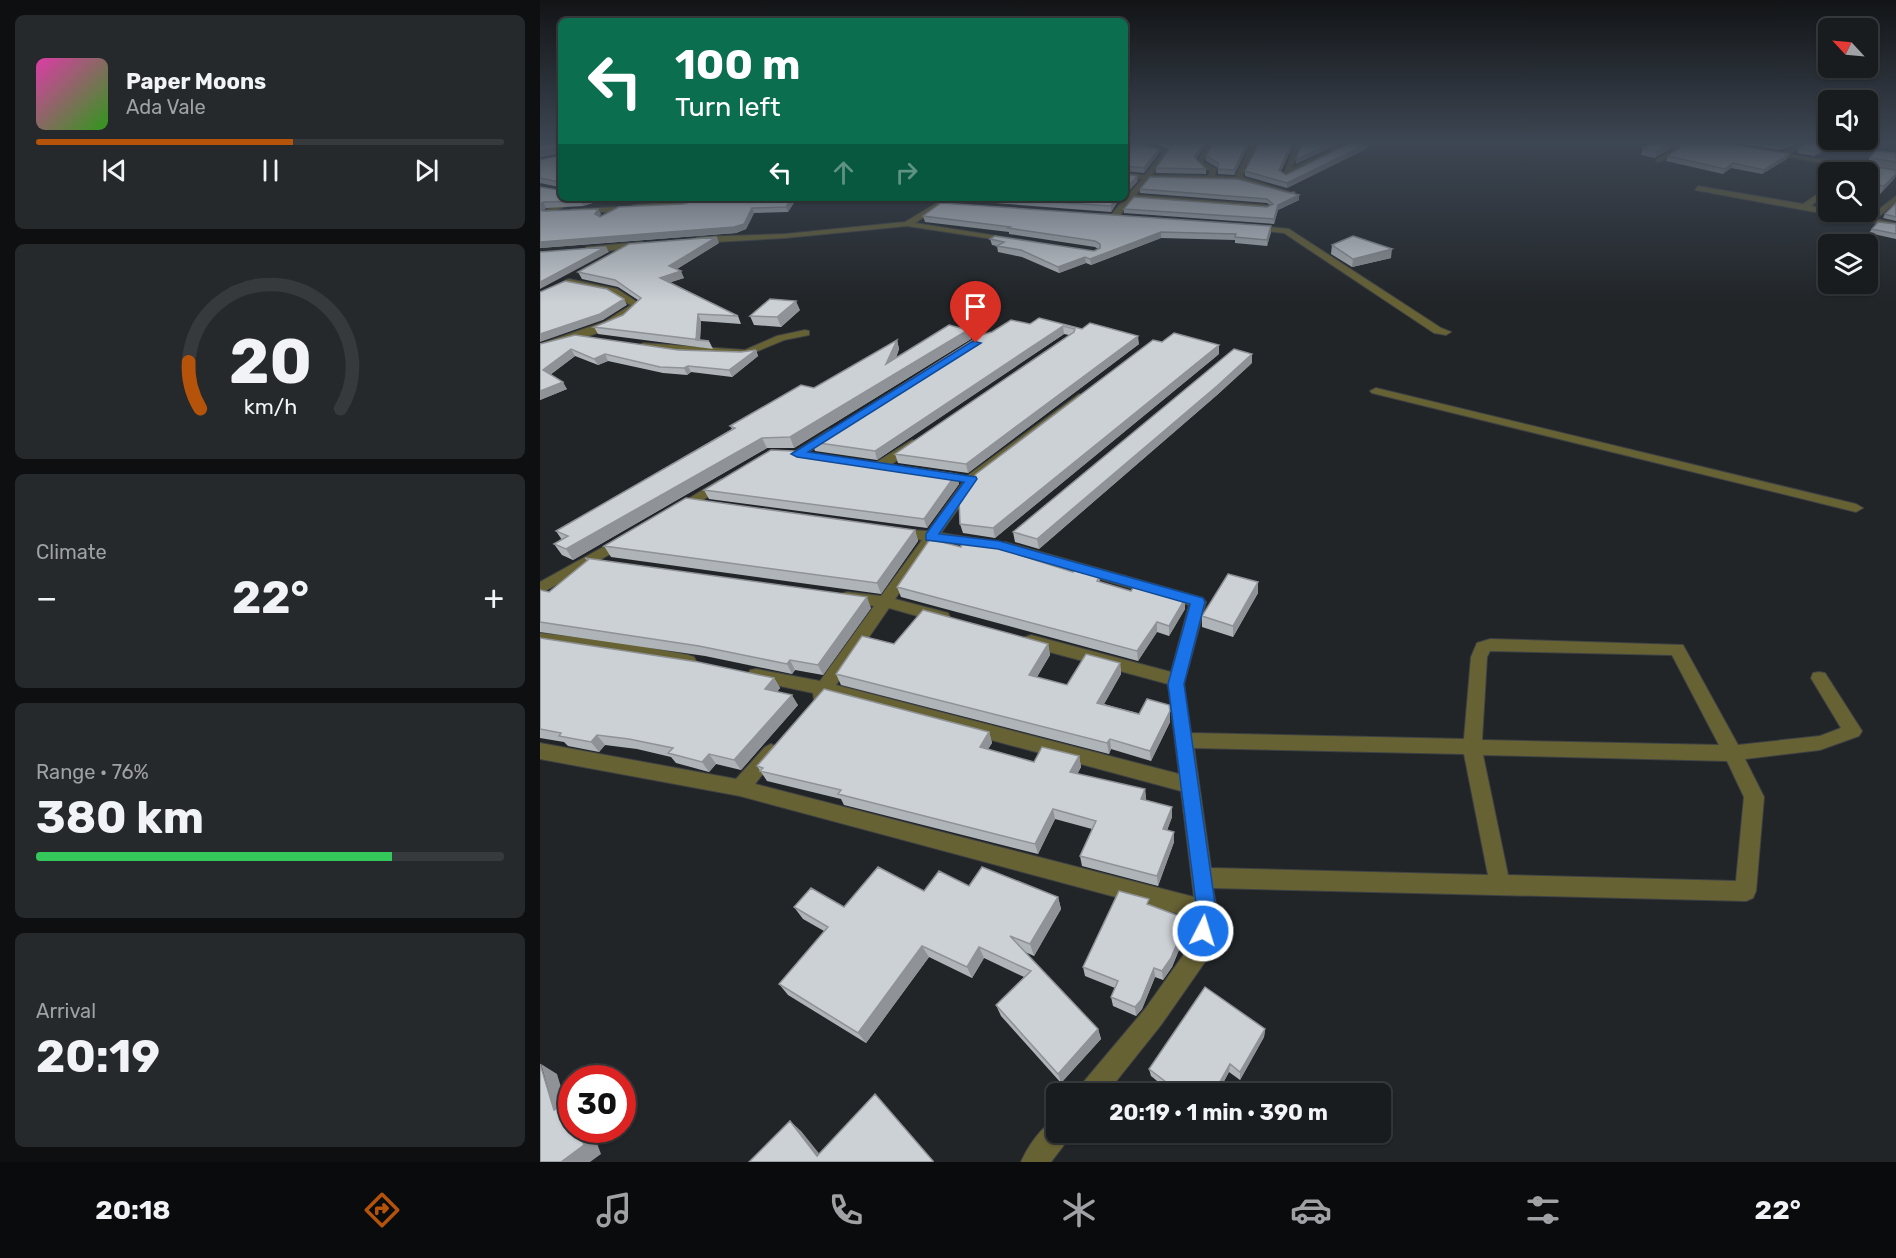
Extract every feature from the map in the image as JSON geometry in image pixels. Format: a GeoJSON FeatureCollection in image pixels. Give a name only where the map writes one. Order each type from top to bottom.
{"type":"FeatureCollection","features":[{"type":"Feature","properties":{"kind":"street"},"geometry":{"type":"LineString","coordinates":[[1741,195],[1818,209]]}},
{"type":"Feature","properties":{"kind":"street"},"geometry":{"type":"LineString","coordinates":[[1129,196],[1268,207]]}},
{"type":"Feature","properties":{"kind":"street"},"geometry":{"type":"LineString","coordinates":[[1805,206],[1818,196]]}},
{"type":"Feature","properties":{"kind":"street"},"geometry":{"type":"LineString","coordinates":[[1878,213],[1896,198]]}},
{"type":"Feature","properties":{"kind":"street"},"geometry":{"type":"LineString","coordinates":[[543,214],[574,201]]}},
{"type":"Feature","properties":{"kind":"street"},"geometry":{"type":"LineString","coordinates":[[543,214],[699,201]]}},
{"type":"Feature","properties":{"kind":"street"},"geometry":{"type":"LineString","coordinates":[[1114,217],[1125,201]]}},
{"type":"Feature","properties":{"kind":"street"},"geometry":{"type":"LineString","coordinates":[[907,224],[950,202]]}},
{"type":"Feature","properties":{"kind":"street"},"geometry":{"type":"LineString","coordinates":[[604,218],[616,208]]}},
{"type":"Feature","properties":{"kind":"street"},"geometry":{"type":"LineString","coordinates":[[1092,215],[1126,218]]}},
{"type":"Feature","properties":{"kind":"street"},"geometry":{"type":"LineString","coordinates":[[1878,222],[1896,225]]}},
{"type":"Feature","properties":{"kind":"street"},"geometry":{"type":"LineString","coordinates":[[692,240],[785,236],[907,224],[1037,243]]}},
{"type":"Feature","properties":{"kind":"street"},"geometry":{"type":"LineString","coordinates":[[1246,226],[1286,231],[1438,331],[1446,332]]}},
{"type":"Feature","properties":{"kind":"street"},"geometry":{"type":"LineString","coordinates":[[576,251],[650,244]]}},
{"type":"Feature","properties":{"kind":"street"},"geometry":{"type":"LineString","coordinates":[[607,260],[630,247]]}},
{"type":"Feature","properties":{"kind":"street"},"geometry":{"type":"LineString","coordinates":[[559,287],[588,271]]}},
{"type":"Feature","properties":{"kind":"street"},"geometry":{"type":"LineString","coordinates":[[540,347],[610,323],[635,310],[637,305],[630,298],[606,289],[569,282]]}},
{"type":"Feature","properties":{"kind":"street"},"geometry":{"type":"LineString","coordinates":[[635,346],[746,353],[781,339],[805,333]]}},
{"type":"Feature","properties":{"kind":"street"},"geometry":{"type":"LineString","coordinates":[[574,336],[605,340]]}},
{"type":"Feature","properties":{"kind":"street"},"geometry":{"type":"LineString","coordinates":[[810,707],[826,688],[931,537],[966,478],[1091,388]]}},
{"type":"Feature","properties":{"kind":"street"},"geometry":{"type":"LineString","coordinates":[[1376,391],[1856,508]]}},
{"type":"Feature","properties":{"kind":"street"},"geometry":{"type":"LineString","coordinates":[[818,457],[791,453],[837,429]]}},
{"type":"Feature","properties":{"kind":"street"},"geometry":{"type":"LineString","coordinates":[[903,470],[875,465],[927,434]]}},
{"type":"Feature","properties":{"kind":"street"},"geometry":{"type":"LineString","coordinates":[[670,514],[736,474]]}},
{"type":"Feature","properties":{"kind":"street"},"geometry":{"type":"LineString","coordinates":[[690,502],[714,505]]}},
{"type":"Feature","properties":{"kind":"street"},"geometry":{"type":"LineString","coordinates":[[887,530],[931,537],[1003,541],[1198,602],[1177,680],[1206,911],[1199,951],[1153,1017],[1099,1083]]}},
{"type":"Feature","properties":{"kind":"street"},"geometry":{"type":"LineString","coordinates":[[540,589],[640,531]]}},
{"type":"Feature","properties":{"kind":"street"},"geometry":{"type":"LineString","coordinates":[[589,561],[613,564]]}},
{"type":"Feature","properties":{"kind":"street"},"geometry":{"type":"LineString","coordinates":[[838,595],[885,602],[962,623]]}},
{"type":"Feature","properties":{"kind":"street"},"geometry":{"type":"LineString","coordinates":[[1017,638],[1177,680]]}},
{"type":"Feature","properties":{"kind":"street"},"geometry":{"type":"LineString","coordinates":[[540,639],[620,648],[700,664]]}},
{"type":"Feature","properties":{"kind":"street"},"geometry":{"type":"LineString","coordinates":[[1202,878],[1746,891],[1754,797],[1677,649],[1490,645],[1483,647],[1479,657],[1472,747],[1500,885]]}},
{"type":"Feature","properties":{"kind":"street"},"geometry":{"type":"LineString","coordinates":[[734,670],[826,688],[1190,785]]}},
{"type":"Feature","properties":{"kind":"street"},"geometry":{"type":"LineString","coordinates":[[1184,740],[1733,753],[1820,742],[1853,731],[1819,678]]}},
{"type":"Feature","properties":{"kind":"street"},"geometry":{"type":"LineString","coordinates":[[740,788],[779,743]]}},
{"type":"Feature","properties":{"kind":"street"},"geometry":{"type":"LineString","coordinates":[[540,751],[740,788],[1206,911]]}},
{"type":"Feature","properties":{"kind":"street"},"geometry":{"type":"LineString","coordinates":[[1034,1162],[1049,1143]]}},
{"type":"Feature","properties":{"kind":"building"},"geometry":{"type":"Polygon","coordinates":[[[540,195],[558,195],[558,201],[581,201],[543,202],[540,205],[540,195]]]}},
{"type":"Feature","properties":{"kind":"building"},"geometry":{"type":"Polygon","coordinates":[[[1219,195],[1299,195],[1278,205],[1274,219],[1124,209],[1134,197],[1267,207],[1273,204],[1267,199],[1219,195]]]}},
{"type":"Feature","properties":{"kind":"building"},"geometry":{"type":"Polygon","coordinates":[[[694,201],[790,201],[786,207],[752,208],[744,224],[734,227],[540,242],[540,209],[543,211],[598,209],[595,214],[600,217],[619,207],[683,204],[694,201]]]}},
{"type":"Feature","properties":{"kind":"building"},"geometry":{"type":"Polygon","coordinates":[[[1039,201],[1114,201],[1111,206],[1039,201]]]}},
{"type":"Feature","properties":{"kind":"building"},"geometry":{"type":"Polygon","coordinates":[[[941,203],[1271,226],[1267,240],[1235,237],[1236,234],[1161,232],[1090,259],[1085,257],[1058,267],[1021,250],[997,246],[1004,242],[990,239],[995,236],[1094,251],[1100,248],[1100,244],[1095,241],[1008,228],[1010,227],[923,216],[941,203]]]}},
{"type":"Feature","properties":{"kind":"building"},"geometry":{"type":"Polygon","coordinates":[[[1896,203],[1896,217],[1885,214],[1896,203]]]}},
{"type":"Feature","properties":{"kind":"building"},"geometry":{"type":"Polygon","coordinates":[[[1878,222],[1896,224],[1896,234],[1872,229],[1878,222]]]}},
{"type":"Feature","properties":{"kind":"building"},"geometry":{"type":"Polygon","coordinates":[[[1353,236],[1392,249],[1353,259],[1332,245],[1353,236]]]}},
{"type":"Feature","properties":{"kind":"building"},"geometry":{"type":"Polygon","coordinates":[[[717,237],[669,266],[681,271],[660,278],[738,316],[698,314],[696,339],[594,327],[623,315],[641,298],[615,280],[578,272],[629,244],[717,237]]]}},
{"type":"Feature","properties":{"kind":"building"},"geometry":{"type":"Polygon","coordinates":[[[606,247],[540,282],[540,252],[606,247]]]}},
{"type":"Feature","properties":{"kind":"building"},"geometry":{"type":"Polygon","coordinates":[[[565,281],[607,289],[624,299],[600,314],[540,334],[540,292],[565,281]]]}},
{"type":"Feature","properties":{"kind":"building"},"geometry":{"type":"Polygon","coordinates":[[[770,299],[796,301],[777,317],[750,316],[770,299]]]}},
{"type":"Feature","properties":{"kind":"building"},"geometry":{"type":"Polygon","coordinates":[[[1039,318],[1082,329],[1090,323],[1138,336],[966,464],[895,454],[1074,332],[1075,329],[1063,326],[875,451],[812,442],[981,335],[992,332],[1011,320],[1030,324],[1039,318]]]}},
{"type":"Feature","properties":{"kind":"building"},"geometry":{"type":"Polygon","coordinates":[[[949,325],[968,330],[790,437],[762,438],[566,549],[554,544],[568,536],[556,531],[735,428],[730,426],[801,385],[814,388],[897,340],[886,364],[949,325]]]}},
{"type":"Feature","properties":{"kind":"building"},"geometry":{"type":"Polygon","coordinates":[[[1174,333],[1219,345],[993,528],[960,524],[959,499],[976,474],[1153,340],[1162,342],[1174,333]]]}},
{"type":"Feature","properties":{"kind":"building"},"geometry":{"type":"Polygon","coordinates":[[[575,335],[678,350],[741,352],[756,350],[729,370],[688,366],[684,368],[660,367],[605,354],[594,359],[571,349],[543,370],[563,382],[540,391],[540,344],[575,335]]]}},
{"type":"Feature","properties":{"kind":"building"},"geometry":{"type":"Polygon","coordinates":[[[1234,349],[1252,354],[1037,539],[1013,532],[1234,349]]]}},
{"type":"Feature","properties":{"kind":"building"},"geometry":{"type":"Polygon","coordinates":[[[771,450],[793,451],[956,474],[924,519],[704,490],[771,450]]]}},
{"type":"Feature","properties":{"kind":"building"},"geometry":{"type":"Polygon","coordinates":[[[686,498],[915,530],[877,583],[604,546],[686,498]]]}},
{"type":"Feature","properties":{"kind":"building"},"geometry":{"type":"Polygon","coordinates":[[[961,537],[995,542],[1024,550],[1019,555],[1073,572],[1074,570],[1099,577],[1097,581],[1131,591],[1135,585],[1185,599],[1169,626],[1157,622],[1137,651],[897,587],[930,539],[961,547],[961,537]]]}},
{"type":"Feature","properties":{"kind":"building"},"geometry":{"type":"Polygon","coordinates":[[[585,558],[867,597],[818,665],[790,660],[787,664],[699,646],[540,622],[540,590],[549,592],[588,560],[585,558]]]}},
{"type":"Feature","properties":{"kind":"building"},"geometry":{"type":"Polygon","coordinates":[[[1228,574],[1258,582],[1233,626],[1202,616],[1228,574]]]}},
{"type":"Feature","properties":{"kind":"building"},"geometry":{"type":"Polygon","coordinates":[[[923,610],[1048,644],[1029,675],[1067,685],[1086,654],[1120,663],[1097,703],[1139,714],[1147,699],[1169,705],[1170,711],[1150,751],[1110,739],[1107,743],[836,674],[862,636],[894,644],[923,610]]]}},
{"type":"Feature","properties":{"kind":"building"},"geometry":{"type":"Polygon","coordinates":[[[540,638],[698,662],[774,678],[765,689],[792,695],[734,760],[709,754],[702,762],[668,753],[673,748],[629,739],[597,735],[591,742],[559,736],[561,733],[540,729],[540,638]]]}},
{"type":"Feature","properties":{"kind":"building"},"geometry":{"type":"Polygon","coordinates":[[[824,689],[989,732],[980,747],[1034,762],[1042,747],[1079,756],[1070,772],[1145,789],[1141,799],[1172,807],[1163,829],[1174,832],[1157,876],[1080,856],[1096,821],[1053,809],[1035,844],[838,794],[841,790],[760,771],[763,768],[757,766],[824,689]]]}},
{"type":"Feature","properties":{"kind":"building"},"geometry":{"type":"Polygon","coordinates":[[[878,867],[924,891],[939,871],[969,886],[982,867],[1058,897],[1030,944],[1010,936],[1098,1029],[1058,1074],[996,1005],[1031,971],[979,947],[967,967],[922,946],[858,1033],[779,984],[828,927],[794,907],[811,888],[844,907],[878,867]]]}},
{"type":"Feature","properties":{"kind":"building"},"geometry":{"type":"Polygon","coordinates":[[[1119,891],[1149,899],[1147,904],[1187,919],[1171,958],[1162,971],[1154,968],[1141,1000],[1135,1007],[1111,997],[1118,981],[1083,967],[1119,891]]]}},
{"type":"Feature","properties":{"kind":"building"},"geometry":{"type":"Polygon","coordinates":[[[1205,987],[1265,1029],[1240,1072],[1230,1064],[1219,1083],[1167,1083],[1149,1069],[1205,987]]]}},
{"type":"Feature","properties":{"kind":"building"},"geometry":{"type":"Polygon","coordinates":[[[540,1064],[554,1110],[558,1107],[558,1143],[583,1143],[584,1145],[561,1162],[540,1162],[540,1064]]]}},
{"type":"Feature","properties":{"kind":"building"},"geometry":{"type":"Polygon","coordinates":[[[875,1094],[933,1162],[749,1162],[790,1121],[817,1156],[875,1094]]]}},
{"type":"Feature","properties":{"kind":"route"},"geometry":{"type":"LineString","coordinates":[[976,343],[797,454],[972,479],[931,537],[999,545],[1198,602],[1176,684],[1206,911],[1203,931]]}}]}
